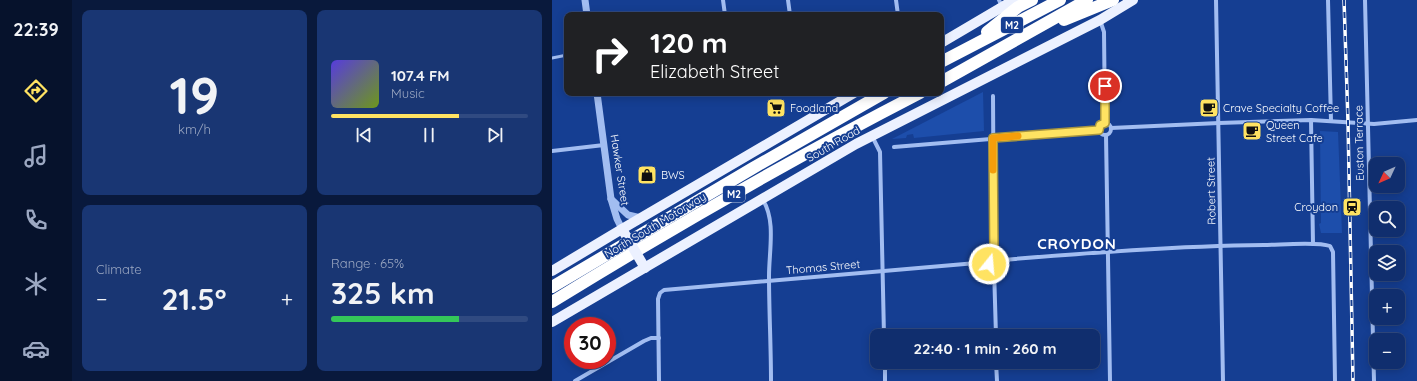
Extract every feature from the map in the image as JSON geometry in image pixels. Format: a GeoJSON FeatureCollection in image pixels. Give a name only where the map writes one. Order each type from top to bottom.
{"type":"FeatureCollection","features":[{"type":"Feature","properties":{"kind":"highway"},"geometry":{"type":"LineString","coordinates":[[964,50],[1018,7],[1032,0]]}},
{"type":"Feature","properties":{"kind":"highway","name":"M2"},"geometry":{"type":"LineString","coordinates":[[944,60],[1060,0]]}},
{"type":"Feature","properties":{"kind":"highway","name":"M2"},"geometry":{"type":"LineString","coordinates":[[944,80],[1087,0]]}},
{"type":"Feature","properties":{"kind":"highway"},"geometry":{"type":"LineString","coordinates":[[1025,35],[1113,0]]}},
{"type":"Feature","properties":{"kind":"highway","name":"North South Motorway"},"geometry":{"type":"LineString","coordinates":[[552,287],[753,168],[879,96]]}},
{"type":"Feature","properties":{"kind":"highway","name":"North South Motorway"},"geometry":{"type":"LineString","coordinates":[[552,302],[620,260],[749,185],[840,134],[914,96]]}},
{"type":"Feature","properties":{"kind":"main road"},"geometry":{"type":"LineString","coordinates":[[944,41],[1000,4],[1014,0]]}},
{"type":"Feature","properties":{"kind":"main road","name":"South Road"},"geometry":{"type":"LineString","coordinates":[[552,322],[872,136],[1100,20],[1133,0]]}},
{"type":"Feature","properties":{"kind":"main road"},"geometry":{"type":"LineString","coordinates":[[552,271],[849,96]]}},
{"type":"Feature","properties":{"kind":"main road","name":"Hawker Street"},"geometry":{"type":"LineString","coordinates":[[622,229],[645,268]]}},
{"type":"Feature","properties":{"kind":"street"},"geometry":{"type":"LineString","coordinates":[[585,0],[587,12]]}},
{"type":"Feature","properties":{"kind":"street"},"geometry":{"type":"LineString","coordinates":[[723,0],[725,12]]}},
{"type":"Feature","properties":{"kind":"street"},"geometry":{"type":"LineString","coordinates":[[788,0],[790,12]]}},
{"type":"Feature","properties":{"kind":"street"},"geometry":{"type":"LineString","coordinates":[[896,0],[898,12]]}},
{"type":"Feature","properties":{"kind":"street","name":"Robert Street"},"geometry":{"type":"LineString","coordinates":[[1216,0],[1223,381]]}},
{"type":"Feature","properties":{"kind":"street"},"geometry":{"type":"LineString","coordinates":[[1328,0],[1330,122]]}},
{"type":"Feature","properties":{"kind":"street","name":"Euston Terrace"},"geometry":{"type":"LineString","coordinates":[[1365,0],[1374,381]]}},
{"type":"Feature","properties":{"kind":"street"},"geometry":{"type":"LineString","coordinates":[[1100,20],[1104,32],[1105,123]]}},
{"type":"Feature","properties":{"kind":"street","name":"Hawker Street"},"geometry":{"type":"LineString","coordinates":[[597,96],[611,199],[617,219],[622,229]]}},
{"type":"Feature","properties":{"kind":"street"},"geometry":{"type":"LineString","coordinates":[[994,96],[994,255]]}},
{"type":"Feature","properties":{"kind":"street"},"geometry":{"type":"LineString","coordinates":[[1311,120],[1312,244]]}},
{"type":"Feature","properties":{"kind":"street"},"geometry":{"type":"LineString","coordinates":[[1111,128],[1311,120],[1368,124],[1417,120]]}},
{"type":"Feature","properties":{"kind":"street"},"geometry":{"type":"LineString","coordinates":[[1105,123],[1111,128]]}},
{"type":"Feature","properties":{"kind":"street"},"geometry":{"type":"LineString","coordinates":[[1099,130],[1100,125],[1105,123]]}},
{"type":"Feature","properties":{"kind":"street"},"geometry":{"type":"LineString","coordinates":[[1110,381],[1106,135],[1109,133],[1111,128]]}},
{"type":"Feature","properties":{"kind":"street"},"geometry":{"type":"LineString","coordinates":[[894,147],[1099,130],[1106,135]]}},
{"type":"Feature","properties":{"kind":"street"},"geometry":{"type":"LineString","coordinates":[[872,136],[880,152],[884,271],[884,329]]}},
{"type":"Feature","properties":{"kind":"street"},"geometry":{"type":"LineString","coordinates":[[552,151],[604,145]]}},
{"type":"Feature","properties":{"kind":"street"},"geometry":{"type":"LineString","coordinates":[[611,199],[628,215],[641,218]]}},
{"type":"Feature","properties":{"kind":"street"},"geometry":{"type":"LineString","coordinates":[[763,199],[768,210],[770,226],[769,281],[771,381]]}},
{"type":"Feature","properties":{"kind":"street"},"geometry":{"type":"LineString","coordinates":[[994,255],[999,257],[1001,260],[1220,246],[1326,244],[1330,246],[1333,252],[1335,381]]}},
{"type":"Feature","properties":{"kind":"street"},"geometry":{"type":"LineString","coordinates":[[994,255],[990,257],[988,262],[990,266],[994,268]]}},
{"type":"Feature","properties":{"kind":"street"},"geometry":{"type":"LineString","coordinates":[[994,268],[1000,265],[1001,260]]}},
{"type":"Feature","properties":{"kind":"street","name":"Thomas Street"},"geometry":{"type":"LineString","coordinates":[[659,338],[658,299],[660,293],[664,290],[988,262]]}},
{"type":"Feature","properties":{"kind":"street"},"geometry":{"type":"LineString","coordinates":[[994,268],[996,329]]}},
{"type":"Feature","properties":{"kind":"street"},"geometry":{"type":"LineString","coordinates":[[575,381],[651,338],[659,338],[659,381]]}},
{"type":"Feature","properties":{"kind":"street"},"geometry":{"type":"LineString","coordinates":[[885,369],[885,381]]}},
{"type":"Feature","properties":{"kind":"street"},"geometry":{"type":"LineString","coordinates":[[996,369],[997,381]]}},
{"type":"Feature","properties":{"kind":"lane"},"geometry":{"type":"LineString","coordinates":[[552,58],[564,56]]}},
{"type":"Feature","properties":{"kind":"shaded area"},"geometry":{"type":"Polygon","coordinates":[[[983,92],[984,131],[914,138],[913,134],[907,135],[906,138],[892,139],[983,92]]]}},
{"type":"Feature","properties":{"kind":"shaded area"},"geometry":{"type":"Polygon","coordinates":[[[1320,131],[1338,132],[1342,233],[1321,233],[1319,224],[1321,223],[1320,131]]]}},
{"type":"Feature","properties":{"kind":"railway"},"geometry":{"type":"LineString","coordinates":[[1344,0],[1353,381]]}},
{"type":"Feature","properties":{"kind":"slow traffic"},"geometry":{"type":"LineString","coordinates":[[993,170],[993,138],[1018,136]]}},
{"type":"Feature","properties":{"kind":"place","name":"Foodland"},"geometry":{"type":"Point","coordinates":[776,108]}},
{"type":"Feature","properties":{"kind":"place","name":"Crave Specialty Coffee"},"geometry":{"type":"Point","coordinates":[1209,108]}},
{"type":"Feature","properties":{"kind":"place","name":"Queen Street Cafe"},"geometry":{"type":"Point","coordinates":[1252,131]}},
{"type":"Feature","properties":{"kind":"place","name":"BWS"},"geometry":{"type":"Point","coordinates":[647,175]}},
{"type":"Feature","properties":{"kind":"place","name":"Croydon"},"geometry":{"type":"Point","coordinates":[1352,207]}},
{"type":"Feature","properties":{"kind":"district","name":"CROYDON"},"geometry":{"type":"Point","coordinates":[1077,243]}},
{"type":"Feature","properties":{"kind":"route"},"geometry":{"type":"LineString","coordinates":[[989,264],[989,258],[994,255],[993,138],[1099,130],[1100,125],[1105,123],[1105,86]]}}]}
